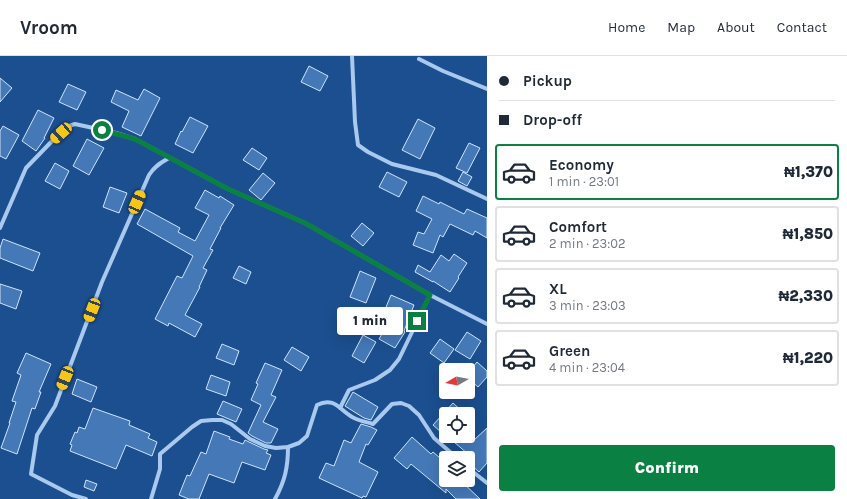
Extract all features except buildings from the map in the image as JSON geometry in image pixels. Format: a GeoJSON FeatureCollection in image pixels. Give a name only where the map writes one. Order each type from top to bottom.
{"type":"FeatureCollection","features":[{"type":"Feature","properties":{"kind":"street"},"geometry":{"type":"LineString","coordinates":[[352,56],[358,145],[368,152],[392,164],[436,175],[487,199]]}},
{"type":"Feature","properties":{"kind":"street"},"geometry":{"type":"LineString","coordinates":[[420,59],[443,71],[487,89]]}},
{"type":"Feature","properties":{"kind":"street"},"geometry":{"type":"LineString","coordinates":[[0,228],[26,168],[69,126],[76,124],[135,139],[228,189],[305,223],[430,295],[487,324]]}},
{"type":"Feature","properties":{"kind":"street"},"geometry":{"type":"LineString","coordinates":[[86,499],[72,495],[31,474],[37,435],[55,406],[102,282],[149,175],[159,163],[169,158]]}},
{"type":"Feature","properties":{"kind":"street"},"geometry":{"type":"LineString","coordinates":[[340,408],[349,390],[375,380],[390,370],[399,359],[430,295]]}},
{"type":"Feature","properties":{"kind":"street"},"geometry":{"type":"LineString","coordinates":[[151,499],[160,469],[160,454],[201,421],[222,420],[231,424],[250,439],[265,446],[276,448],[288,447],[299,443],[307,436],[317,405],[323,402],[333,403],[355,418],[373,424],[392,404],[401,403],[409,406],[419,415],[434,438],[449,451]]}},
{"type":"Feature","properties":{"kind":"street"},"geometry":{"type":"LineString","coordinates":[[275,499],[281,488],[288,463],[288,447]]}},
{"type":"Feature","properties":{"kind":"street"},"geometry":{"type":"LineString","coordinates":[[475,474],[487,483]]}},
{"type":"Feature","properties":{"kind":"route"},"geometry":{"type":"LineString","coordinates":[[102,130],[135,139],[228,189],[292,216],[430,295],[417,321]]}}]}
